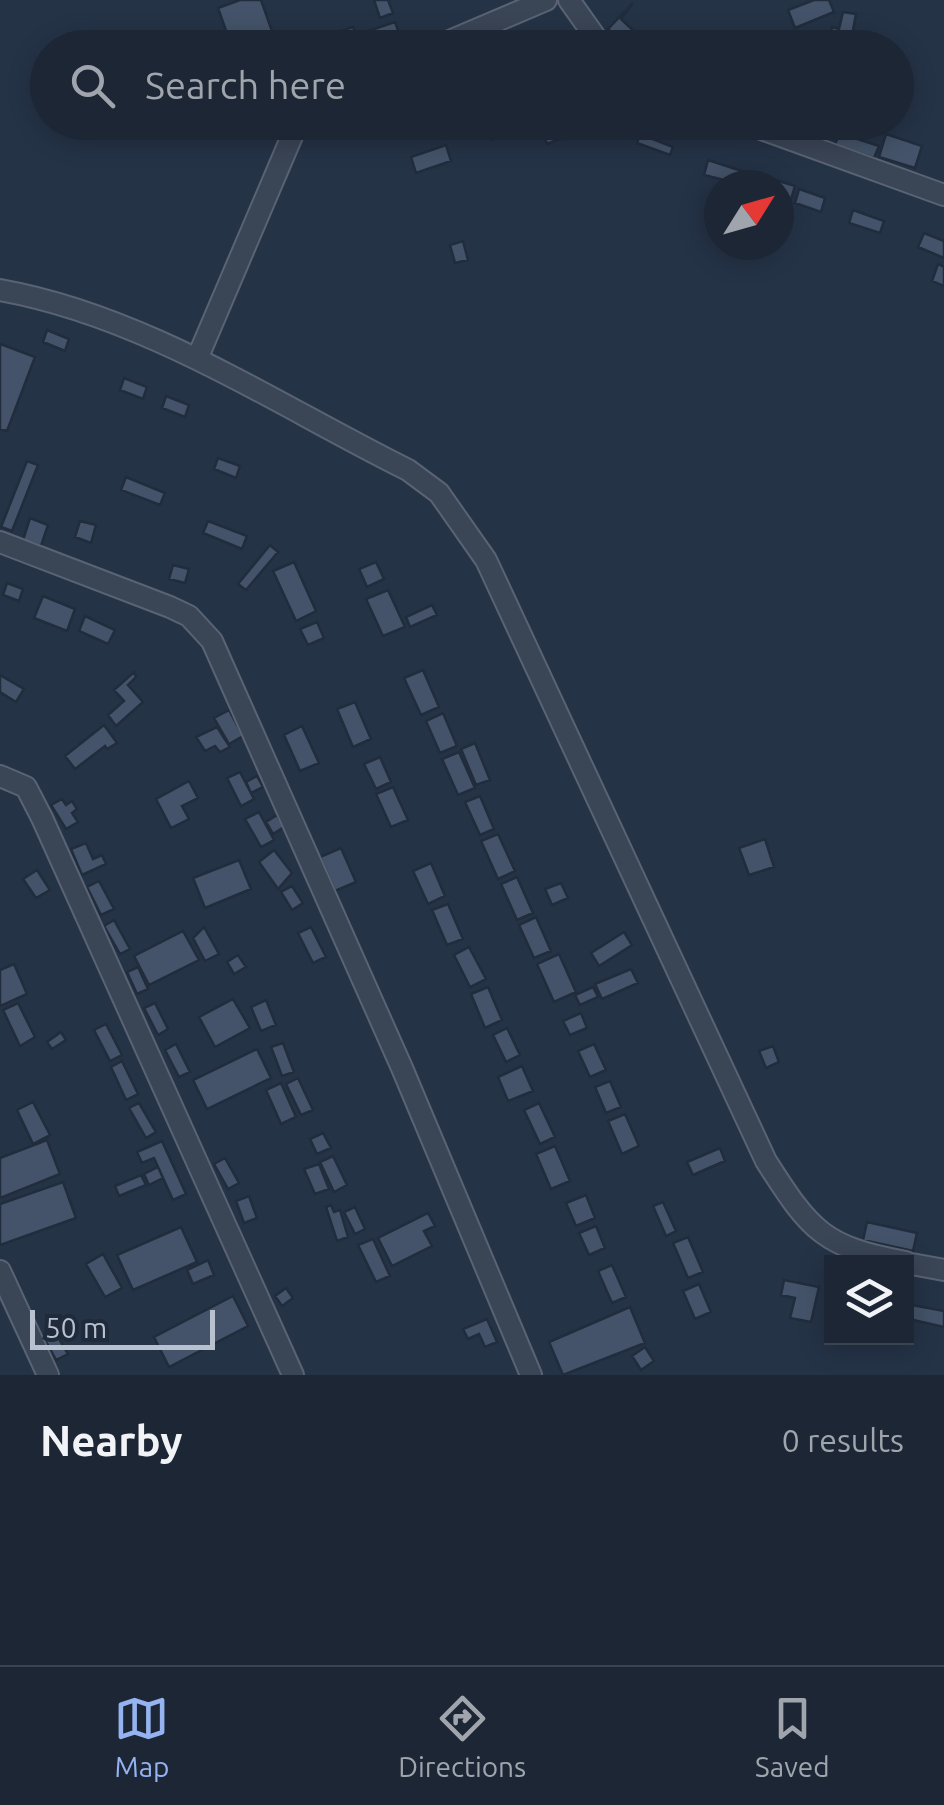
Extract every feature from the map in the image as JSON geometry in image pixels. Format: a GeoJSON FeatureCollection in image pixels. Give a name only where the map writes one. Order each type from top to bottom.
{"type":"FeatureCollection","features":[{"type":"Feature","properties":{"kind":"street"},"geometry":{"type":"LineString","coordinates":[[475,30],[546,0]]}},
{"type":"Feature","properties":{"kind":"street"},"geometry":{"type":"LineString","coordinates":[[570,0],[591,30]]}},
{"type":"Feature","properties":{"kind":"street"},"geometry":{"type":"LineString","coordinates":[[198,359],[290,140]]}},
{"type":"Feature","properties":{"kind":"street"},"geometry":{"type":"LineString","coordinates":[[792,140],[944,194]]}},
{"type":"Feature","properties":{"kind":"street"},"geometry":{"type":"LineString","coordinates":[[0,290],[44,298],[198,359],[408,470],[439,493],[486,560],[766,1162],[810,1222],[828,1239],[849,1252],[866,1255]]}},
{"type":"Feature","properties":{"kind":"street"},"geometry":{"type":"LineString","coordinates":[[0,542],[170,607],[189,616],[212,641],[402,1068],[531,1375]]}},
{"type":"Feature","properties":{"kind":"street"},"geometry":{"type":"LineString","coordinates":[[0,776],[26,786],[42,818],[292,1375]]}},
{"type":"Feature","properties":{"kind":"street"},"geometry":{"type":"LineString","coordinates":[[914,1264],[944,1270]]}},
{"type":"Feature","properties":{"kind":"street"},"geometry":{"type":"LineString","coordinates":[[0,1271],[48,1375]]}},
{"type":"Feature","properties":{"kind":"building"},"geometry":{"type":"Polygon","coordinates":[[[240,0],[261,0],[272,30],[226,30],[218,8],[240,0]]]}},
{"type":"Feature","properties":{"kind":"building"},"geometry":{"type":"Polygon","coordinates":[[[374,0],[388,0],[393,13],[380,18],[374,0]]]}},
{"type":"Feature","properties":{"kind":"building"},"geometry":{"type":"Polygon","coordinates":[[[814,0],[829,0],[834,12],[795,28],[788,10],[814,0]]]}},
{"type":"Feature","properties":{"kind":"building"},"geometry":{"type":"Polygon","coordinates":[[[633,3],[621,19],[633,30],[608,29],[633,3]]]}},
{"type":"Feature","properties":{"kind":"building"},"geometry":{"type":"Polygon","coordinates":[[[843,12],[856,14],[853,30],[831,30],[839,29],[843,12]]]}},
{"type":"Feature","properties":{"kind":"building"},"geometry":{"type":"Polygon","coordinates":[[[395,22],[398,30],[371,30],[395,22]]]}},
{"type":"Feature","properties":{"kind":"building"},"geometry":{"type":"Polygon","coordinates":[[[655,140],[673,147],[670,155],[637,143],[655,140]]]}},
{"type":"Feature","properties":{"kind":"building"},"geometry":{"type":"Polygon","coordinates":[[[837,140],[861,140],[879,146],[874,158],[835,145],[837,140]]]}},
{"type":"Feature","properties":{"kind":"building"},"geometry":{"type":"Polygon","coordinates":[[[884,140],[904,140],[922,146],[915,168],[879,157],[884,140]]]}},
{"type":"Feature","properties":{"kind":"building"},"geometry":{"type":"Polygon","coordinates":[[[446,145],[451,161],[416,173],[411,157],[446,145]]]}},
{"type":"Feature","properties":{"kind":"building"},"geometry":{"type":"Polygon","coordinates":[[[708,160],[739,170],[705,170],[708,160]]]}},
{"type":"Feature","properties":{"kind":"building"},"geometry":{"type":"Polygon","coordinates":[[[799,189],[825,198],[821,212],[795,203],[799,189]]]}},
{"type":"Feature","properties":{"kind":"building"},"geometry":{"type":"Polygon","coordinates":[[[853,210],[884,221],[880,233],[849,223],[853,210]]]}},
{"type":"Feature","properties":{"kind":"building"},"geometry":{"type":"Polygon","coordinates":[[[924,233],[944,241],[944,258],[918,247],[924,233]]]}},
{"type":"Feature","properties":{"kind":"building"},"geometry":{"type":"Polygon","coordinates":[[[463,241],[468,260],[455,263],[450,245],[463,241]]]}},
{"type":"Feature","properties":{"kind":"building"},"geometry":{"type":"Polygon","coordinates":[[[938,264],[944,267],[944,286],[932,281],[938,264]]]}},
{"type":"Feature","properties":{"kind":"building"},"geometry":{"type":"Polygon","coordinates":[[[47,330],[69,339],[65,351],[43,342],[47,330]]]}},
{"type":"Feature","properties":{"kind":"building"},"geometry":{"type":"Polygon","coordinates":[[[0,344],[35,357],[7,431],[0,429],[0,344]]]}},
{"type":"Feature","properties":{"kind":"building"},"geometry":{"type":"Polygon","coordinates":[[[124,378],[147,387],[143,399],[120,390],[124,378]]]}},
{"type":"Feature","properties":{"kind":"building"},"geometry":{"type":"Polygon","coordinates":[[[166,396],[189,405],[185,417],[162,408],[166,396]]]}},
{"type":"Feature","properties":{"kind":"building"},"geometry":{"type":"Polygon","coordinates":[[[218,458],[240,466],[236,478],[214,469],[218,458]]]}},
{"type":"Feature","properties":{"kind":"building"},"geometry":{"type":"Polygon","coordinates":[[[27,461],[38,465],[12,531],[1,527],[27,461]]]}},
{"type":"Feature","properties":{"kind":"building"},"geometry":{"type":"Polygon","coordinates":[[[126,477],[165,493],[160,505],[121,490],[126,477]]]}},
{"type":"Feature","properties":{"kind":"building"},"geometry":{"type":"Polygon","coordinates":[[[30,518],[48,525],[41,546],[23,540],[30,518]]]}},
{"type":"Feature","properties":{"kind":"building"},"geometry":{"type":"Polygon","coordinates":[[[80,521],[96,525],[91,543],[75,537],[80,521]]]}},
{"type":"Feature","properties":{"kind":"building"},"geometry":{"type":"Polygon","coordinates":[[[208,521],[247,536],[242,549],[203,533],[208,521]]]}},
{"type":"Feature","properties":{"kind":"building"},"geometry":{"type":"Polygon","coordinates":[[[270,545],[278,552],[246,590],[238,584],[270,545]]]}},
{"type":"Feature","properties":{"kind":"building"},"geometry":{"type":"Polygon","coordinates":[[[294,562],[316,611],[296,621],[273,571],[294,562]]]}},
{"type":"Feature","properties":{"kind":"building"},"geometry":{"type":"Polygon","coordinates":[[[376,562],[384,579],[367,587],[359,569],[376,562]]]}},
{"type":"Feature","properties":{"kind":"building"},"geometry":{"type":"Polygon","coordinates":[[[173,565],[189,569],[185,583],[169,579],[173,565]]]}},
{"type":"Feature","properties":{"kind":"building"},"geometry":{"type":"Polygon","coordinates":[[[7,583],[23,589],[19,601],[3,595],[7,583]]]}},
{"type":"Feature","properties":{"kind":"building"},"geometry":{"type":"Polygon","coordinates":[[[388,590],[405,627],[383,636],[366,599],[388,590]]]}},
{"type":"Feature","properties":{"kind":"building"},"geometry":{"type":"Polygon","coordinates":[[[43,596],[75,609],[67,631],[34,618],[43,596]]]}},
{"type":"Feature","properties":{"kind":"building"},"geometry":{"type":"Polygon","coordinates":[[[432,605],[437,615],[410,627],[406,617],[432,605]]]}},
{"type":"Feature","properties":{"kind":"building"},"geometry":{"type":"Polygon","coordinates":[[[85,616],[115,630],[108,644],[79,631],[85,616]]]}},
{"type":"Feature","properties":{"kind":"building"},"geometry":{"type":"Polygon","coordinates":[[[317,622],[324,638],[308,645],[300,629],[317,622]]]}},
{"type":"Feature","properties":{"kind":"building"},"geometry":{"type":"Polygon","coordinates":[[[423,670],[439,707],[421,715],[404,678],[423,670]]]}},
{"type":"Feature","properties":{"kind":"building"},"geometry":{"type":"Polygon","coordinates":[[[134,672],[136,677],[128,685],[143,702],[116,726],[108,715],[124,701],[114,690],[134,672]]]}},
{"type":"Feature","properties":{"kind":"building"},"geometry":{"type":"Polygon","coordinates":[[[0,675],[24,689],[16,702],[0,692],[0,675]]]}},
{"type":"Feature","properties":{"kind":"building"},"geometry":{"type":"Polygon","coordinates":[[[355,702],[371,739],[353,747],[337,709],[355,702]]]}},
{"type":"Feature","properties":{"kind":"building"},"geometry":{"type":"Polygon","coordinates":[[[229,710],[243,736],[229,744],[214,718],[229,710]]]}},
{"type":"Feature","properties":{"kind":"building"},"geometry":{"type":"Polygon","coordinates":[[[443,713],[457,746],[440,753],[426,721],[443,713]]]}},
{"type":"Feature","properties":{"kind":"building"},"geometry":{"type":"Polygon","coordinates":[[[104,725],[117,743],[107,749],[105,746],[75,769],[65,756],[104,725]]]}},
{"type":"Feature","properties":{"kind":"building"},"geometry":{"type":"Polygon","coordinates":[[[302,726],[319,763],[300,771],[284,735],[302,726]]]}},
{"type":"Feature","properties":{"kind":"building"},"geometry":{"type":"Polygon","coordinates":[[[217,727],[230,747],[220,752],[215,746],[205,751],[196,737],[217,727]]]}},
{"type":"Feature","properties":{"kind":"building"},"geometry":{"type":"Polygon","coordinates":[[[475,743],[490,780],[476,785],[461,749],[475,743]]]}},
{"type":"Feature","properties":{"kind":"building"},"geometry":{"type":"Polygon","coordinates":[[[459,752],[475,788],[458,795],[442,759],[459,752]]]}},
{"type":"Feature","properties":{"kind":"building"},"geometry":{"type":"Polygon","coordinates":[[[380,757],[391,782],[376,789],[364,764],[380,757]]]}},
{"type":"Feature","properties":{"kind":"building"},"geometry":{"type":"Polygon","coordinates":[[[240,772],[254,799],[241,806],[227,778],[240,772]]]}},
{"type":"Feature","properties":{"kind":"building"},"geometry":{"type":"Polygon","coordinates":[[[257,776],[263,787],[251,793],[246,782],[257,776]]]}},
{"type":"Feature","properties":{"kind":"building"},"geometry":{"type":"Polygon","coordinates":[[[189,781],[198,798],[182,806],[189,819],[171,828],[156,799],[189,781]]]}},
{"type":"Feature","properties":{"kind":"building"},"geometry":{"type":"Polygon","coordinates":[[[393,787],[408,820],[391,827],[376,794],[393,787]]]}},
{"type":"Feature","properties":{"kind":"building"},"geometry":{"type":"Polygon","coordinates":[[[480,796],[494,829],[480,835],[465,802],[480,796]]]}},
{"type":"Feature","properties":{"kind":"building"},"geometry":{"type":"Polygon","coordinates":[[[62,799],[66,805],[72,801],[77,809],[72,813],[78,822],[66,829],[51,805],[62,799]]]}},
{"type":"Feature","properties":{"kind":"building"},"geometry":{"type":"Polygon","coordinates":[[[259,812],[274,840],[261,847],[245,819],[259,812]]]}},
{"type":"Feature","properties":{"kind":"building"},"geometry":{"type":"Polygon","coordinates":[[[277,815],[284,827],[273,834],[266,822],[277,815]]]}},
{"type":"Feature","properties":{"kind":"building"},"geometry":{"type":"Polygon","coordinates":[[[498,834],[515,871],[498,879],[481,841],[498,834]]]}},
{"type":"Feature","properties":{"kind":"building"},"geometry":{"type":"Polygon","coordinates":[[[765,839],[774,867],[749,875],[739,848],[765,839]]]}},
{"type":"Feature","properties":{"kind":"building"},"geometry":{"type":"Polygon","coordinates":[[[86,843],[93,859],[102,855],[106,864],[82,875],[71,849],[86,843]]]}},
{"type":"Feature","properties":{"kind":"building"},"geometry":{"type":"Polygon","coordinates":[[[341,848],[356,882],[335,891],[320,857],[341,848]]]}},
{"type":"Feature","properties":{"kind":"building"},"geometry":{"type":"Polygon","coordinates":[[[274,850],[292,873],[278,889],[259,862],[274,850]]]}},
{"type":"Feature","properties":{"kind":"building"},"geometry":{"type":"Polygon","coordinates":[[[239,860],[251,889],[205,908],[193,878],[239,860]]]}},
{"type":"Feature","properties":{"kind":"building"},"geometry":{"type":"Polygon","coordinates":[[[431,863],[445,896],[428,904],[413,871],[431,863]]]}},
{"type":"Feature","properties":{"kind":"building"},"geometry":{"type":"Polygon","coordinates":[[[37,870],[50,890],[36,898],[23,879],[37,870]]]}},
{"type":"Feature","properties":{"kind":"building"},"geometry":{"type":"Polygon","coordinates":[[[517,877],[533,913],[517,920],[501,884],[517,877]]]}},
{"type":"Feature","properties":{"kind":"building"},"geometry":{"type":"Polygon","coordinates":[[[99,881],[114,909],[101,915],[87,887],[99,881]]]}},
{"type":"Feature","properties":{"kind":"building"},"geometry":{"type":"Polygon","coordinates":[[[561,883],[568,898],[552,905],[545,889],[561,883]]]}},
{"type":"Feature","properties":{"kind":"building"},"geometry":{"type":"Polygon","coordinates":[[[292,886],[303,903],[292,910],[281,892],[292,886]]]}},
{"type":"Feature","properties":{"kind":"building"},"geometry":{"type":"Polygon","coordinates":[[[448,904],[463,939],[447,945],[432,910],[448,904]]]}},
{"type":"Feature","properties":{"kind":"building"},"geometry":{"type":"Polygon","coordinates":[[[536,917],[551,951],[534,958],[519,925],[536,917]]]}},
{"type":"Feature","properties":{"kind":"building"},"geometry":{"type":"Polygon","coordinates":[[[114,920],[130,949],[120,954],[104,926],[114,920]]]}},
{"type":"Feature","properties":{"kind":"building"},"geometry":{"type":"Polygon","coordinates":[[[204,927],[219,954],[205,961],[193,938],[204,927]]]}},
{"type":"Feature","properties":{"kind":"building"},"geometry":{"type":"Polygon","coordinates":[[[311,927],[326,957],[313,963],[298,933],[311,927]]]}},
{"type":"Feature","properties":{"kind":"building"},"geometry":{"type":"Polygon","coordinates":[[[183,931],[199,960],[149,985],[134,956],[183,931]]]}},
{"type":"Feature","properties":{"kind":"building"},"geometry":{"type":"Polygon","coordinates":[[[624,932],[632,945],[599,966],[591,953],[624,932]]]}},
{"type":"Feature","properties":{"kind":"building"},"geometry":{"type":"Polygon","coordinates":[[[469,947],[486,979],[470,987],[454,955],[469,947]]]}},
{"type":"Feature","properties":{"kind":"building"},"geometry":{"type":"Polygon","coordinates":[[[559,954],[576,992],[554,1002],[537,964],[559,954]]]}},
{"type":"Feature","properties":{"kind":"building"},"geometry":{"type":"Polygon","coordinates":[[[238,955],[246,967],[234,974],[227,962],[238,955]]]}},
{"type":"Feature","properties":{"kind":"building"},"geometry":{"type":"Polygon","coordinates":[[[14,964],[27,994],[0,1006],[0,970],[14,964]]]}},
{"type":"Feature","properties":{"kind":"building"},"geometry":{"type":"Polygon","coordinates":[[[138,967],[148,989],[137,994],[127,972],[138,967]]]}},
{"type":"Feature","properties":{"kind":"building"},"geometry":{"type":"Polygon","coordinates":[[[631,969],[638,983],[602,999],[595,984],[631,969]]]}},
{"type":"Feature","properties":{"kind":"building"},"geometry":{"type":"Polygon","coordinates":[[[488,987],[502,1020],[485,1028],[471,994],[488,987]]]}},
{"type":"Feature","properties":{"kind":"building"},"geometry":{"type":"Polygon","coordinates":[[[593,987],[598,997],[580,1005],[575,995],[593,987]]]}},
{"type":"Feature","properties":{"kind":"building"},"geometry":{"type":"Polygon","coordinates":[[[233,999],[250,1028],[215,1047],[199,1017],[233,999]]]}},
{"type":"Feature","properties":{"kind":"building"},"geometry":{"type":"Polygon","coordinates":[[[266,1000],[276,1025],[261,1031],[251,1007],[266,1000]]]}},
{"type":"Feature","properties":{"kind":"building"},"geometry":{"type":"Polygon","coordinates":[[[18,1003],[35,1037],[20,1046],[3,1010],[18,1003]]]}},
{"type":"Feature","properties":{"kind":"building"},"geometry":{"type":"Polygon","coordinates":[[[155,1003],[168,1029],[158,1035],[144,1008],[155,1003]]]}},
{"type":"Feature","properties":{"kind":"building"},"geometry":{"type":"Polygon","coordinates":[[[581,1013],[587,1028],[570,1035],[563,1021],[581,1013]]]}},
{"type":"Feature","properties":{"kind":"building"},"geometry":{"type":"Polygon","coordinates":[[[106,1024],[122,1055],[110,1061],[94,1030],[106,1024]]]}},
{"type":"Feature","properties":{"kind":"building"},"geometry":{"type":"Polygon","coordinates":[[[507,1028],[520,1055],[506,1062],[493,1035],[507,1028]]]}},
{"type":"Feature","properties":{"kind":"building"},"geometry":{"type":"Polygon","coordinates":[[[61,1032],[66,1040],[52,1049],[47,1042],[61,1032]]]}},
{"type":"Feature","properties":{"kind":"building"},"geometry":{"type":"Polygon","coordinates":[[[283,1043],[294,1072],[282,1076],[271,1047],[283,1043]]]}},
{"type":"Feature","properties":{"kind":"building"},"geometry":{"type":"Polygon","coordinates":[[[176,1044],[190,1072],[179,1077],[165,1050],[176,1044]]]}},
{"type":"Feature","properties":{"kind":"building"},"geometry":{"type":"Polygon","coordinates":[[[594,1044],[606,1070],[590,1077],[578,1051],[594,1044]]]}},
{"type":"Feature","properties":{"kind":"building"},"geometry":{"type":"Polygon","coordinates":[[[773,1046],[779,1062],[766,1068],[759,1051],[773,1046]]]}},
{"type":"Feature","properties":{"kind":"building"},"geometry":{"type":"Polygon","coordinates":[[[257,1049],[271,1078],[207,1109],[193,1080],[257,1049]]]}},
{"type":"Feature","properties":{"kind":"building"},"geometry":{"type":"Polygon","coordinates":[[[122,1061],[138,1094],[126,1100],[111,1067],[122,1061]]]}},
{"type":"Feature","properties":{"kind":"building"},"geometry":{"type":"Polygon","coordinates":[[[522,1066],[533,1091],[508,1101],[498,1077],[522,1066]]]}},
{"type":"Feature","properties":{"kind":"building"},"geometry":{"type":"Polygon","coordinates":[[[298,1078],[313,1110],[301,1115],[286,1084],[298,1078]]]}},
{"type":"Feature","properties":{"kind":"building"},"geometry":{"type":"Polygon","coordinates":[[[610,1081],[621,1107],[606,1113],[595,1087],[610,1081]]]}},
{"type":"Feature","properties":{"kind":"building"},"geometry":{"type":"Polygon","coordinates":[[[281,1083],[296,1117],[281,1124],[266,1090],[281,1083]]]}},
{"type":"Feature","properties":{"kind":"building"},"geometry":{"type":"Polygon","coordinates":[[[33,1102],[50,1135],[33,1144],[17,1110],[33,1102]]]}},
{"type":"Feature","properties":{"kind":"building"},"geometry":{"type":"Polygon","coordinates":[[[139,1103],[156,1132],[146,1138],[129,1108],[139,1103]]]}},
{"type":"Feature","properties":{"kind":"building"},"geometry":{"type":"Polygon","coordinates":[[[539,1103],[555,1137],[540,1144],[524,1110],[539,1103]]]}},
{"type":"Feature","properties":{"kind":"building"},"geometry":{"type":"Polygon","coordinates":[[[625,1114],[639,1146],[622,1154],[608,1121],[625,1114]]]}},
{"type":"Feature","properties":{"kind":"building"},"geometry":{"type":"Polygon","coordinates":[[[323,1133],[331,1148],[317,1154],[310,1139],[323,1133]]]}},
{"type":"Feature","properties":{"kind":"building"},"geometry":{"type":"Polygon","coordinates":[[[47,1140],[60,1174],[0,1198],[0,1158],[47,1140]]]}},
{"type":"Feature","properties":{"kind":"building"},"geometry":{"type":"Polygon","coordinates":[[[162,1141],[186,1194],[173,1200],[154,1158],[142,1163],[137,1152],[162,1141]]]}},
{"type":"Feature","properties":{"kind":"building"},"geometry":{"type":"Polygon","coordinates":[[[555,1146],[570,1181],[551,1189],[536,1154],[555,1146]]]}},
{"type":"Feature","properties":{"kind":"building"},"geometry":{"type":"Polygon","coordinates":[[[720,1148],[725,1161],[693,1175],[687,1162],[720,1148]]]}},
{"type":"Feature","properties":{"kind":"building"},"geometry":{"type":"Polygon","coordinates":[[[333,1156],[347,1185],[334,1192],[320,1162],[333,1156]]]}},
{"type":"Feature","properties":{"kind":"building"},"geometry":{"type":"Polygon","coordinates":[[[225,1158],[239,1183],[228,1189],[214,1164],[225,1158]]]}},
{"type":"Feature","properties":{"kind":"building"},"geometry":{"type":"Polygon","coordinates":[[[319,1164],[329,1189],[315,1194],[304,1169],[319,1164]]]}},
{"type":"Feature","properties":{"kind":"building"},"geometry":{"type":"Polygon","coordinates":[[[158,1167],[163,1178],[149,1185],[144,1174],[158,1167]]]}},
{"type":"Feature","properties":{"kind":"building"},"geometry":{"type":"Polygon","coordinates":[[[141,1175],[146,1185],[119,1196],[115,1186],[141,1175]]]}},
{"type":"Feature","properties":{"kind":"building"},"geometry":{"type":"Polygon","coordinates":[[[63,1182],[76,1218],[0,1245],[0,1204],[63,1182]]]}},
{"type":"Feature","properties":{"kind":"building"},"geometry":{"type":"Polygon","coordinates":[[[586,1195],[595,1218],[576,1226],[566,1203],[586,1195]]]}},
{"type":"Feature","properties":{"kind":"building"},"geometry":{"type":"Polygon","coordinates":[[[249,1196],[257,1218],[244,1223],[236,1201],[249,1196]]]}},
{"type":"Feature","properties":{"kind":"building"},"geometry":{"type":"Polygon","coordinates":[[[663,1202],[676,1231],[666,1236],[653,1206],[663,1202]]]}},
{"type":"Feature","properties":{"kind":"building"},"geometry":{"type":"Polygon","coordinates":[[[331,1205],[334,1212],[340,1210],[348,1237],[337,1241],[326,1207],[331,1205]]]}},
{"type":"Feature","properties":{"kind":"building"},"geometry":{"type":"Polygon","coordinates":[[[355,1207],[365,1229],[355,1234],[344,1212],[355,1207]]]}},
{"type":"Feature","properties":{"kind":"building"},"geometry":{"type":"Polygon","coordinates":[[[428,1213],[435,1226],[424,1231],[432,1246],[392,1266],[378,1238],[428,1213]]]}},
{"type":"Feature","properties":{"kind":"building"},"geometry":{"type":"Polygon","coordinates":[[[867,1222],[917,1233],[913,1251],[863,1240],[867,1222]]]}},
{"type":"Feature","properties":{"kind":"building"},"geometry":{"type":"Polygon","coordinates":[[[596,1226],[605,1248],[589,1255],[579,1233],[596,1226]]]}},
{"type":"Feature","properties":{"kind":"building"},"geometry":{"type":"Polygon","coordinates":[[[181,1227],[197,1262],[133,1290],[117,1255],[181,1227]]]}},
{"type":"Feature","properties":{"kind":"building"},"geometry":{"type":"Polygon","coordinates":[[[688,1237],[703,1272],[688,1278],[673,1243],[688,1237]]]}},
{"type":"Feature","properties":{"kind":"building"},"geometry":{"type":"Polygon","coordinates":[[[373,1239],[390,1276],[376,1282],[358,1245],[373,1239]]]}},
{"type":"Feature","properties":{"kind":"building"},"geometry":{"type":"Polygon","coordinates":[[[103,1254],[122,1288],[105,1297],[86,1264],[103,1254]]]}},
{"type":"Feature","properties":{"kind":"building"},"geometry":{"type":"Polygon","coordinates":[[[208,1260],[214,1275],[193,1284],[187,1270],[208,1260]]]}},
{"type":"Feature","properties":{"kind":"building"},"geometry":{"type":"Polygon","coordinates":[[[612,1265],[626,1297],[612,1303],[598,1271],[612,1265]]]}},
{"type":"Feature","properties":{"kind":"building"},"geometry":{"type":"Polygon","coordinates":[[[784,1280],[819,1287],[811,1322],[790,1318],[795,1298],[781,1295],[784,1280]]]}},
{"type":"Feature","properties":{"kind":"building"},"geometry":{"type":"Polygon","coordinates":[[[699,1284],[711,1312],[695,1319],[683,1291],[699,1284]]]}},
{"type":"Feature","properties":{"kind":"building"},"geometry":{"type":"Polygon","coordinates":[[[286,1288],[293,1298],[282,1306],[275,1296],[286,1288]]]}},
{"type":"Feature","properties":{"kind":"building"},"geometry":{"type":"Polygon","coordinates":[[[233,1296],[248,1326],[169,1367],[154,1337],[233,1296]]]}},
{"type":"Feature","properties":{"kind":"building"},"geometry":{"type":"Polygon","coordinates":[[[914,1305],[944,1311],[944,1327],[914,1320],[914,1305]]]}},
{"type":"Feature","properties":{"kind":"building"},"geometry":{"type":"Polygon","coordinates":[[[630,1307],[645,1343],[563,1375],[549,1342],[630,1307]]]}},
{"type":"Feature","properties":{"kind":"building"},"geometry":{"type":"Polygon","coordinates":[[[487,1319],[497,1342],[485,1347],[479,1334],[468,1339],[463,1329],[487,1319]]]}},
{"type":"Feature","properties":{"kind":"building"},"geometry":{"type":"Polygon","coordinates":[[[54,1330],[68,1354],[56,1360],[43,1336],[54,1330]]]}},
{"type":"Feature","properties":{"kind":"building"},"geometry":{"type":"Polygon","coordinates":[[[645,1347],[654,1361],[641,1370],[632,1356],[645,1347]]]}}]}
